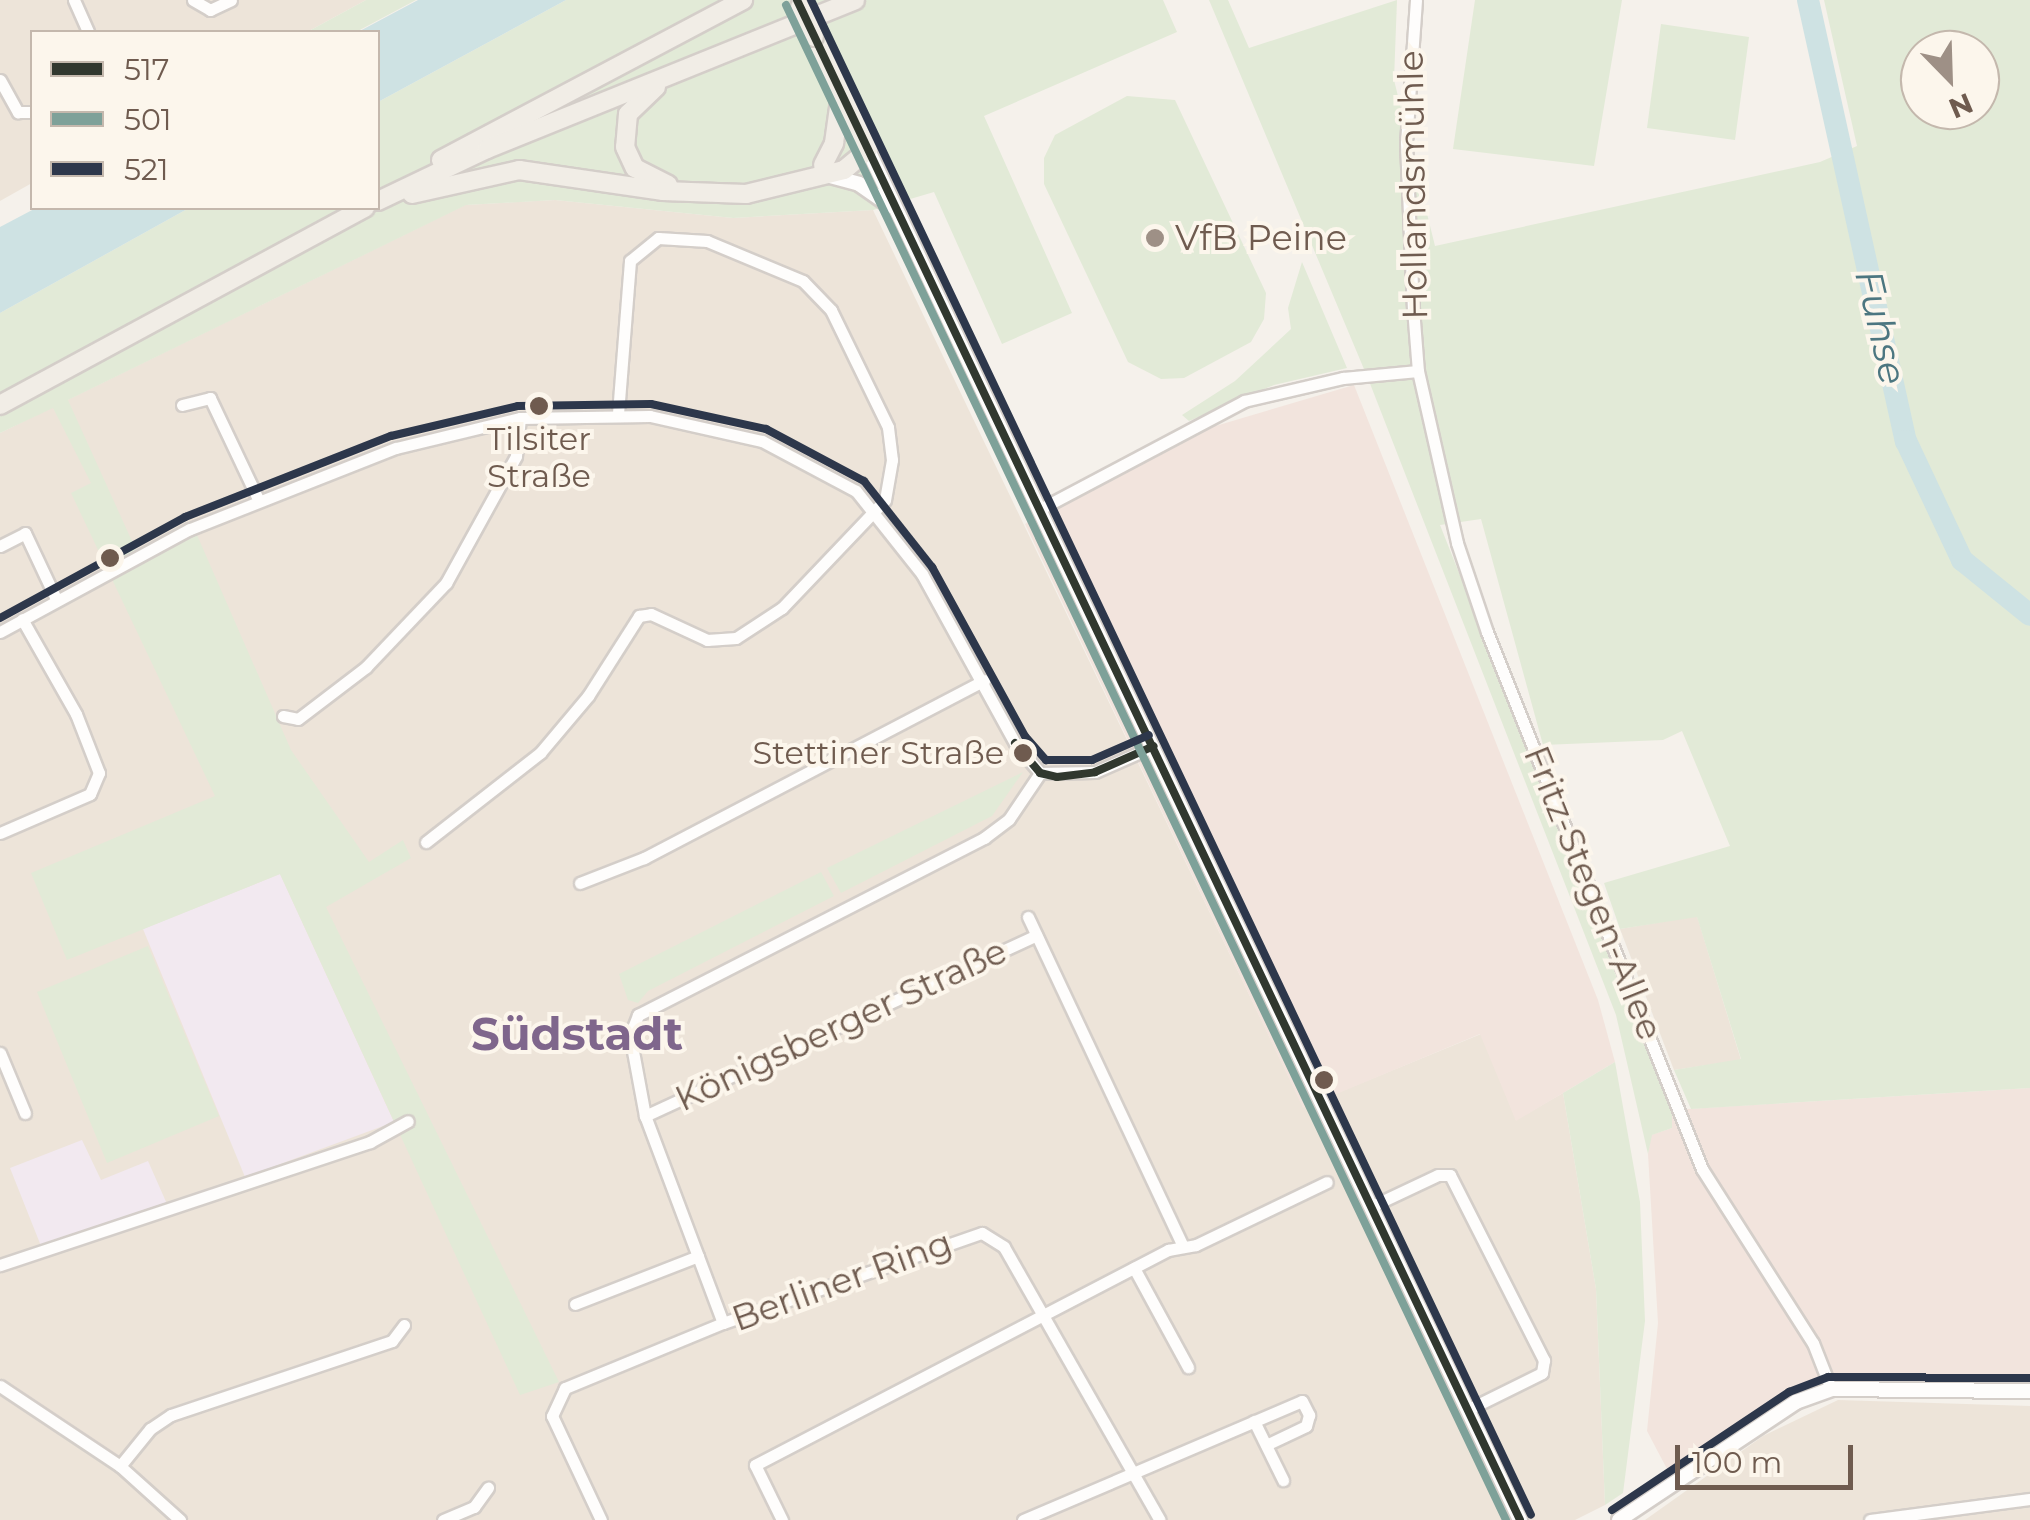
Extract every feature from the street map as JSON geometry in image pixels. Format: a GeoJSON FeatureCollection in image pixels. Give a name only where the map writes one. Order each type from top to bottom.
{"type":"FeatureCollection","features":[{"type":"Feature","properties":{"kind":"main road"},"geometry":{"type":"LineString","coordinates":[[395,192],[702,60],[855,0]]}},
{"type":"Feature","properties":{"kind":"main road"},"geometry":{"type":"LineString","coordinates":[[380,201],[459,148],[736,2]]}},
{"type":"Feature","properties":{"kind":"main road"},"geometry":{"type":"LineString","coordinates":[[380,201],[475,176],[519,170],[692,193],[746,194],[857,164],[868,150],[798,4]]}},
{"type":"Feature","properties":{"kind":"main road"},"geometry":{"type":"LineString","coordinates":[[692,193],[635,168],[623,134],[634,103],[702,60]]}},
{"type":"Feature","properties":{"kind":"main road"},"geometry":{"type":"LineString","coordinates":[[825,170],[834,143],[840,92]]}},
{"type":"Feature","properties":{"kind":"main road"},"geometry":{"type":"LineString","coordinates":[[0,404],[362,210]]}},
{"type":"Feature","properties":{"kind":"street"},"geometry":{"type":"LineString","coordinates":[[74,0],[87,30]]}},
{"type":"Feature","properties":{"kind":"street"},"geometry":{"type":"LineString","coordinates":[[193,0],[210,10],[231,0]]}},
{"type":"Feature","properties":{"kind":"street","name":"Hollandsmühle"},"geometry":{"type":"LineString","coordinates":[[1416,0],[1406,143],[1418,371]]}},
{"type":"Feature","properties":{"kind":"street"},"geometry":{"type":"LineString","coordinates":[[0,80],[18,112],[30,112]]}},
{"type":"Feature","properties":{"kind":"street"},"geometry":{"type":"LineString","coordinates":[[868,150],[1042,508],[1520,1520]]}},
{"type":"Feature","properties":{"kind":"street"},"geometry":{"type":"LineString","coordinates":[[825,170],[874,192],[898,214]]}},
{"type":"Feature","properties":{"kind":"street"},"geometry":{"type":"LineString","coordinates":[[426,842],[540,753],[588,696],[639,616],[651,614],[706,640],[736,638],[782,608],[878,513],[890,476],[892,444],[870,382],[832,310],[802,281],[707,241],[658,238],[630,261],[618,415]]}},
{"type":"Feature","properties":{"kind":"street"},"geometry":{"type":"LineString","coordinates":[[1042,508],[1244,401],[1343,378],[1418,371]]}},
{"type":"Feature","properties":{"kind":"street","name":"Fritz-Stegen-Allee"},"geometry":{"type":"LineString","coordinates":[[1418,371],[1443,488],[1482,618],[1702,1169],[1814,1343],[1831,1389]]}},
{"type":"Feature","properties":{"kind":"street"},"geometry":{"type":"LineString","coordinates":[[182,405],[210,398],[258,499]]}},
{"type":"Feature","properties":{"kind":"street"},"geometry":{"type":"LineString","coordinates":[[0,632],[56,599],[258,499],[432,436],[520,418],[618,415],[683,421],[762,441],[839,478],[878,513],[945,609],[1015,743],[1040,773],[1076,776],[1154,746]]}},
{"type":"Feature","properties":{"kind":"street"},"geometry":{"type":"LineString","coordinates":[[283,716],[298,719],[366,667],[446,583],[516,456],[520,418]]}},
{"type":"Feature","properties":{"kind":"street"},"geometry":{"type":"LineString","coordinates":[[0,546],[25,533],[56,599]]}},
{"type":"Feature","properties":{"kind":"street"},"geometry":{"type":"LineString","coordinates":[[0,833],[90,794],[99,774],[76,714],[22,619]]}},
{"type":"Feature","properties":{"kind":"street"},"geometry":{"type":"LineString","coordinates":[[580,883],[644,858],[984,680]]}},
{"type":"Feature","properties":{"kind":"street"},"geometry":{"type":"LineString","coordinates":[[722,1323],[646,1116],[630,1035],[638,1015],[984,838],[1009,819],[1040,773]]}},
{"type":"Feature","properties":{"kind":"street","name":"Königsberger Straße"},"geometry":{"type":"LineString","coordinates":[[1028,917],[1182,1245]]}},
{"type":"Feature","properties":{"kind":"street","name":"Königsberger Straße"},"geometry":{"type":"LineString","coordinates":[[646,1116],[1036,934]]}},
{"type":"Feature","properties":{"kind":"street"},"geometry":{"type":"LineString","coordinates":[[0,1054],[25,1113]]}},
{"type":"Feature","properties":{"kind":"street"},"geometry":{"type":"LineString","coordinates":[[0,1266],[370,1142],[408,1121]]}},
{"type":"Feature","properties":{"kind":"street"},"geometry":{"type":"LineString","coordinates":[[1370,1208],[1438,1174],[1450,1175],[1544,1360],[1542,1373],[1467,1410]]}},
{"type":"Feature","properties":{"kind":"street"},"geometry":{"type":"LineString","coordinates":[[782,1520],[754,1465],[1134,1268],[1182,1245],[1196,1246],[1328,1182]]}},
{"type":"Feature","properties":{"kind":"street","name":"Berliner Ring"},"geometry":{"type":"LineString","coordinates":[[601,1520],[552,1416],[556,1398],[626,1360],[982,1233],[1004,1247],[1160,1520]]}},
{"type":"Feature","properties":{"kind":"street"},"geometry":{"type":"LineString","coordinates":[[575,1304],[698,1256]]}},
{"type":"Feature","properties":{"kind":"street"},"geometry":{"type":"LineString","coordinates":[[1134,1268],[1188,1367]]}},
{"type":"Feature","properties":{"kind":"street"},"geometry":{"type":"LineString","coordinates":[[120,1466],[150,1429],[171,1415],[392,1341],[404,1325]]}},
{"type":"Feature","properties":{"kind":"street"},"geometry":{"type":"LineString","coordinates":[[0,1386],[120,1466],[180,1520]]}},
{"type":"Feature","properties":{"kind":"street"},"geometry":{"type":"LineString","coordinates":[[1619,1520],[1796,1402],[1831,1389],[2030,1391]]}},
{"type":"Feature","properties":{"kind":"street"},"geometry":{"type":"LineString","coordinates":[[1024,1520],[1121,1475],[1135,1475],[1295,1401],[1306,1407],[1306,1426],[1266,1444]]}},
{"type":"Feature","properties":{"kind":"street"},"geometry":{"type":"LineString","coordinates":[[1254,1421],[1283,1480]]}},
{"type":"Feature","properties":{"kind":"street"},"geometry":{"type":"LineString","coordinates":[[444,1520],[474,1507],[488,1488]]}},
{"type":"Feature","properties":{"kind":"street"},"geometry":{"type":"LineString","coordinates":[[1870,1520],[2030,1499]]}},
{"type":"Feature","properties":{"kind":"shaded area"},"geometry":{"type":"Polygon","coordinates":[[[0,0],[366,0],[311,30],[30,30],[30,184],[0,201],[0,0]]]}},
{"type":"Feature","properties":{"kind":"shaded area"},"geometry":{"type":"Polygon","coordinates":[[[418,0],[566,0],[380,101],[380,30],[362,30],[418,0]]]}},
{"type":"Feature","properties":{"kind":"shaded area"},"geometry":{"type":"Polygon","coordinates":[[[555,200],[733,218],[873,210],[1303,1107],[1481,1034],[1516,1120],[1563,1093],[1596,1289],[1605,1505],[1575,1520],[0,1520],[0,433],[465,205],[555,200]]]}},
{"type":"Feature","properties":{"kind":"shaded area"},"geometry":{"type":"Polygon","coordinates":[[[32,210],[185,210],[0,313],[0,227],[32,210]]]}},
{"type":"Feature","properties":{"kind":"shaded area"},"geometry":{"type":"Polygon","coordinates":[[[1354,385],[1598,1000],[1615,1062],[1516,1121],[1480,1034],[1303,1108],[1025,524],[1202,430],[1354,385]]]}},
{"type":"Feature","properties":{"kind":"shaded area"},"geometry":{"type":"Polygon","coordinates":[[[280,874],[394,1122],[245,1177],[143,929],[280,874]]]}},
{"type":"Feature","properties":{"kind":"shaded area"},"geometry":{"type":"Polygon","coordinates":[[[1697,916],[1741,1060],[1674,1070],[1620,929],[1697,916]]]}},
{"type":"Feature","properties":{"kind":"shaded area"},"geometry":{"type":"Polygon","coordinates":[[[2030,1088],[2030,1399],[1836,1395],[1803,1407],[1676,1486],[1647,1431],[1658,1323],[1648,1154],[1651,1135],[1672,1128],[1672,1110],[2030,1088]]]}},
{"type":"Feature","properties":{"kind":"shaded area"},"geometry":{"type":"Polygon","coordinates":[[[82,1140],[101,1180],[148,1161],[167,1204],[41,1246],[10,1168],[82,1140]]]}},
{"type":"Feature","properties":{"kind":"shaded area"},"geometry":{"type":"Polygon","coordinates":[[[1838,1400],[2030,1406],[2030,1520],[1645,1520],[1763,1436],[1838,1400]]]}},
{"type":"Feature","properties":{"kind":"green space"},"geometry":{"type":"Polygon","coordinates":[[[366,0],[416,0],[360,30],[311,30],[366,0]]]}},
{"type":"Feature","properties":{"kind":"green space"},"geometry":{"type":"Polygon","coordinates":[[[566,0],[1163,0],[1177,32],[984,116],[1072,313],[1002,344],[934,192],[873,210],[733,218],[555,200],[466,205],[68,400],[141,561],[197,535],[291,750],[369,862],[403,840],[411,858],[326,907],[559,1382],[520,1395],[280,874],[67,960],[31,873],[215,796],[71,493],[91,483],[53,408],[0,433],[0,313],[185,210],[380,210],[380,101],[566,0]]]}},
{"type":"Feature","properties":{"kind":"green space"},"geometry":{"type":"Polygon","coordinates":[[[1209,0],[1228,0],[1249,48],[1397,0],[1394,80],[1435,246],[1820,162],[1857,146],[1824,0],[2030,0],[2030,1088],[1691,1109],[1674,1070],[1741,1059],[1697,917],[1620,929],[1604,883],[1730,846],[1682,731],[1663,740],[1543,745],[1481,519],[1440,525],[1672,1110],[1672,1128],[1652,1135],[1648,1154],[1616,1015],[1369,381],[1209,0]]]}},
{"type":"Feature","properties":{"kind":"green space"},"geometry":{"type":"Polygon","coordinates":[[[1475,0],[1622,0],[1594,166],[1453,149],[1475,0]]]}},
{"type":"Feature","properties":{"kind":"green space"},"geometry":{"type":"Polygon","coordinates":[[[1661,24],[1749,37],[1735,140],[1647,128],[1661,24]]]}},
{"type":"Feature","properties":{"kind":"green space","name":"VfB Peine"},"geometry":{"type":"Polygon","coordinates":[[[1127,96],[1175,100],[1266,293],[1264,319],[1251,342],[1184,378],[1161,379],[1128,362],[1044,184],[1044,158],[1055,135],[1127,96]]]}},
{"type":"Feature","properties":{"kind":"green space"},"geometry":{"type":"Polygon","coordinates":[[[1302,262],[1347,368],[1274,385],[1189,421],[1182,415],[1235,381],[1291,329],[1288,308],[1302,262]]]}},
{"type":"Feature","properties":{"kind":"green space"},"geometry":{"type":"Polygon","coordinates":[[[1023,772],[992,816],[841,893],[827,868],[1023,772]]]}},
{"type":"Feature","properties":{"kind":"green space"},"geometry":{"type":"Polygon","coordinates":[[[821,872],[834,896],[648,991],[638,1003],[628,1000],[619,974],[821,872]]]}},
{"type":"Feature","properties":{"kind":"green space"},"geometry":{"type":"Polygon","coordinates":[[[148,946],[219,1116],[107,1163],[37,992],[148,946]]]}},
{"type":"Feature","properties":{"kind":"green space"},"geometry":{"type":"Polygon","coordinates":[[[1615,1062],[1640,1202],[1645,1321],[1623,1493],[1605,1505],[1596,1289],[1563,1093],[1615,1062]]]}},
{"type":"Feature","properties":{"kind":"waterway","name":"Fuhse"},"geometry":{"type":"LineString","coordinates":[[1808,0],[1906,441],[1962,560],[2030,615]]}},
{"type":"Feature","properties":{"kind":"transit line","name":"517"},"geometry":{"type":"LineString","coordinates":[[797,0],[1520,1520]]}},
{"type":"Feature","properties":{"kind":"transit line","name":"521"},"geometry":{"type":"LineString","coordinates":[[811,0],[1531,1515]]}},
{"type":"Feature","properties":{"kind":"transit line","name":"501"},"geometry":{"type":"LineString","coordinates":[[786,5],[1506,1520]]}},
{"type":"Feature","properties":{"kind":"transit line","name":"521"},"geometry":{"type":"LineString","coordinates":[[0,618],[185,517],[391,436],[518,406],[651,404],[766,429],[864,481],[932,567],[1025,736],[1046,760],[1092,760],[1149,735]]}},
{"type":"Feature","properties":{"kind":"transit line","name":"517"},"geometry":{"type":"LineString","coordinates":[[1015,743],[1040,773],[1057,777],[1095,772],[1154,746]]}},
{"type":"Feature","properties":{"kind":"transit line","name":"521"},"geometry":{"type":"LineString","coordinates":[[1612,1510],[1789,1392],[1828,1377],[2030,1378]]}},
{"type":"Feature","properties":{"kind":"place","name":"VfB Peine"},"geometry":{"type":"Point","coordinates":[1155,238]}},
{"type":"Feature","properties":{"kind":"place","name":"Tilsiter Straße"},"geometry":{"type":"Point","coordinates":[539,406]}},
{"type":"Feature","properties":{"kind":"place","name":"Stettiner Straße"},"geometry":{"type":"Point","coordinates":[1023,753]}},
{"type":"Feature","properties":{"kind":"district","name":"Südstadt"},"geometry":{"type":"Point","coordinates":[577,1034]}}]}
